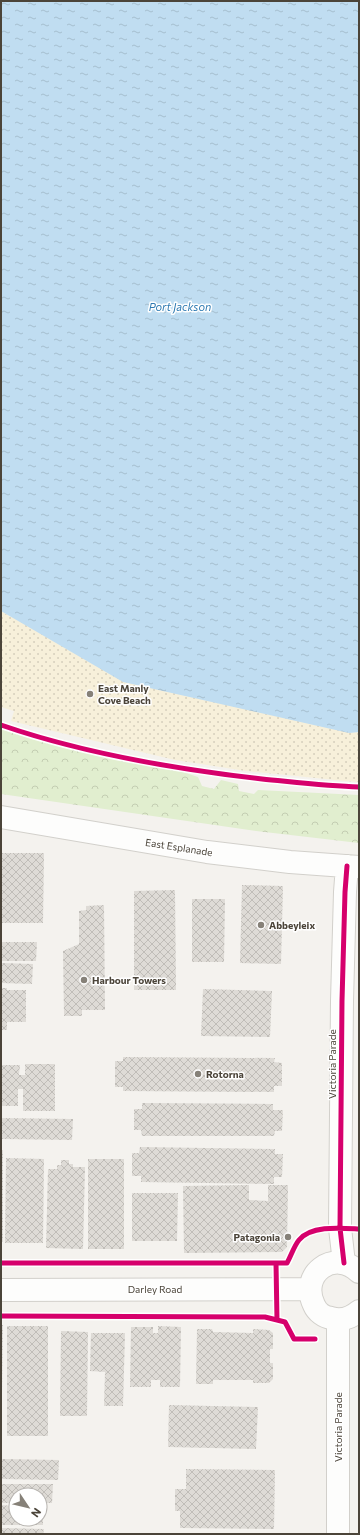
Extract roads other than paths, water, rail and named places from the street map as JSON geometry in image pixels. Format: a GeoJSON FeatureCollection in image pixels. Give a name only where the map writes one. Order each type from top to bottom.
{"type":"FeatureCollection","features":[{"type":"Feature","properties":{"kind":"street","name":"East Esplanade"},"geometry":{"type":"LineString","coordinates":[[1,817],[208,852],[290,862],[353,866]]}},
{"type":"Feature","properties":{"kind":"street","name":"Victoria Parade"},"geometry":{"type":"LineString","coordinates":[[352,1267],[340,1220],[342,1001],[345,892],[353,866]]}},
{"type":"Feature","properties":{"kind":"street"},"geometry":{"type":"LineString","coordinates":[[352,1267],[328,1264],[320,1269],[314,1277],[310,1289],[310,1297],[320,1313],[328,1318],[338,1320],[349,1317],[359,1311]]}},
{"type":"Feature","properties":{"kind":"street","name":"Darley Road"},"geometry":{"type":"LineString","coordinates":[[1,1290],[310,1289]]}},
{"type":"Feature","properties":{"kind":"street","name":"Victoria Parade"},"geometry":{"type":"LineString","coordinates":[[338,1320],[338,1534]]}},
{"type":"Feature","properties":{"kind":"water","name":"Port Jackson"},"geometry":{"type":"Polygon","coordinates":[[[1,1],[359,1],[359,732],[349,733],[123,682],[1,611],[1,1]]]}},
{"type":"Feature","properties":{"kind":"place","name":"East Manly Cove Beach"},"geometry":{"type":"Point","coordinates":[90,694]}},
{"type":"Feature","properties":{"kind":"place","name":"Abbeyleix"},"geometry":{"type":"Point","coordinates":[261,925]}},
{"type":"Feature","properties":{"kind":"place","name":"Harbour Towers"},"geometry":{"type":"Point","coordinates":[84,980]}},
{"type":"Feature","properties":{"kind":"place","name":"Rotorna"},"geometry":{"type":"Point","coordinates":[198,1074]}},
{"type":"Feature","properties":{"kind":"place","name":"Patagonia"},"geometry":{"type":"Point","coordinates":[288,1237]}}]}
